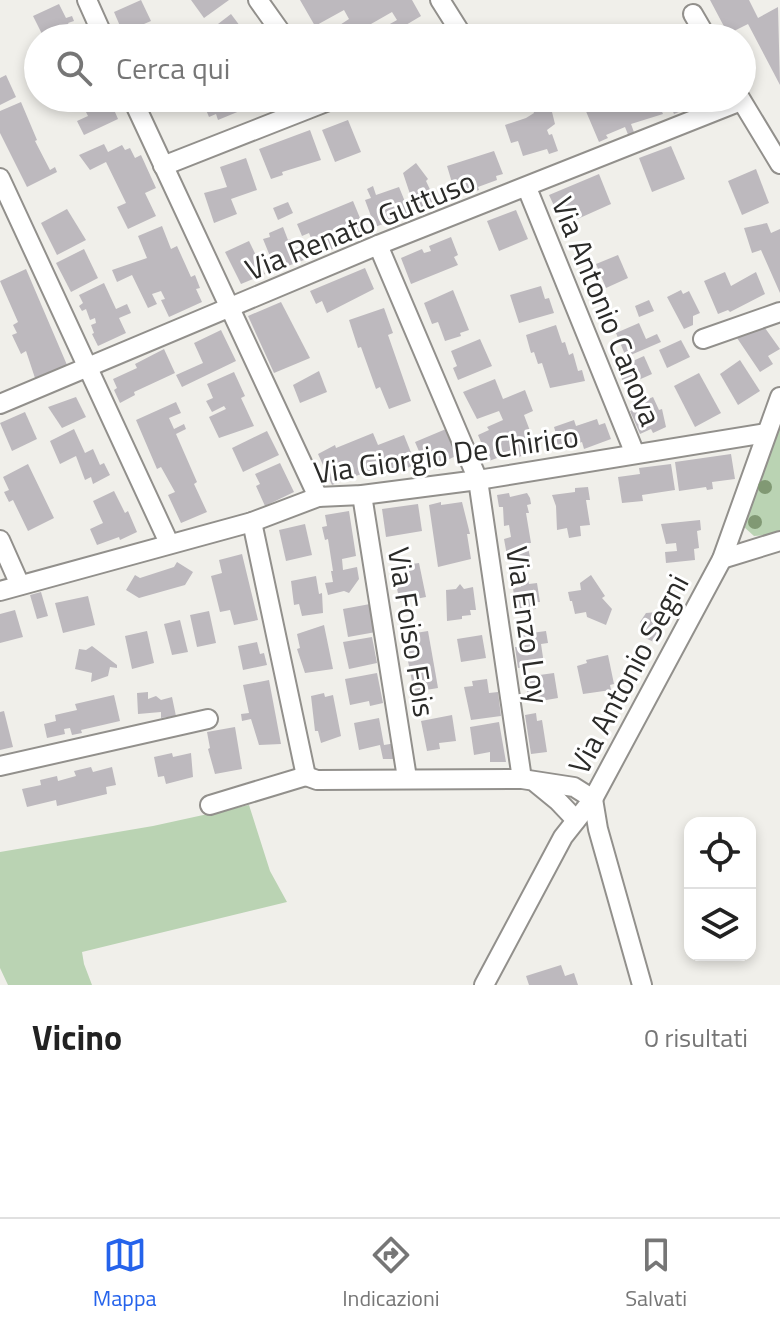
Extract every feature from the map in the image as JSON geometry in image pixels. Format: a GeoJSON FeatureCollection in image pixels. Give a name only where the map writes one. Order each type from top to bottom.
{"type":"FeatureCollection","features":[{"type":"Feature","properties":{"kind":"street"},"geometry":{"type":"LineString","coordinates":[[87,0],[98,24]]}},
{"type":"Feature","properties":{"kind":"street"},"geometry":{"type":"LineString","coordinates":[[258,0],[275,24]]}},
{"type":"Feature","properties":{"kind":"street"},"geometry":{"type":"LineString","coordinates":[[440,0],[455,24]]}},
{"type":"Feature","properties":{"kind":"street"},"geometry":{"type":"LineString","coordinates":[[693,14],[699,24]]}},
{"type":"Feature","properties":{"kind":"street"},"geometry":{"type":"LineString","coordinates":[[138,112],[318,497]]}},
{"type":"Feature","properties":{"kind":"street"},"geometry":{"type":"LineString","coordinates":[[163,166],[298,112]]}},
{"type":"Feature","properties":{"kind":"street","name":"Via Renato Guttuso"},"geometry":{"type":"LineString","coordinates":[[0,404],[378,245],[527,188],[709,112]]}},
{"type":"Feature","properties":{"kind":"street"},"geometry":{"type":"LineString","coordinates":[[748,112],[780,164]]}},
{"type":"Feature","properties":{"kind":"street"},"geometry":{"type":"LineString","coordinates":[[0,178],[169,543]]}},
{"type":"Feature","properties":{"kind":"street","name":"Via Antonio Canova"},"geometry":{"type":"LineString","coordinates":[[527,188],[635,454]]}},
{"type":"Feature","properties":{"kind":"street","name":"Via Enzo Loy"},"geometry":{"type":"LineString","coordinates":[[378,245],[478,480],[529,781]]}},
{"type":"Feature","properties":{"kind":"street"},"geometry":{"type":"LineString","coordinates":[[703,339],[780,312]]}},
{"type":"Feature","properties":{"kind":"street","name":"Via Antonio Segni"},"geometry":{"type":"LineString","coordinates":[[642,985],[598,829],[593,799],[722,559],[780,397]]}},
{"type":"Feature","properties":{"kind":"street","name":"Via Giorgio De Chirico"},"geometry":{"type":"LineString","coordinates":[[0,591],[252,522],[318,497],[362,495],[478,480],[766,433]]}},
{"type":"Feature","properties":{"kind":"street","name":"Via Foiso Fois"},"geometry":{"type":"LineString","coordinates":[[362,495],[407,778]]}},
{"type":"Feature","properties":{"kind":"street"},"geometry":{"type":"LineString","coordinates":[[252,522],[306,776]]}},
{"type":"Feature","properties":{"kind":"street"},"geometry":{"type":"LineString","coordinates":[[0,540],[20,585]]}},
{"type":"Feature","properties":{"kind":"street"},"geometry":{"type":"LineString","coordinates":[[722,559],[780,541]]}},
{"type":"Feature","properties":{"kind":"street"},"geometry":{"type":"LineString","coordinates":[[0,766],[208,719]]}},
{"type":"Feature","properties":{"kind":"street"},"geometry":{"type":"LineString","coordinates":[[210,805],[306,776],[317,780],[407,778],[553,782],[593,799],[563,837],[484,985]]}},
{"type":"Feature","properties":{"kind":"street"},"geometry":{"type":"LineString","coordinates":[[529,781],[558,801],[576,820]]}},
{"type":"Feature","properties":{"kind":"green space"},"geometry":{"type":"Polygon","coordinates":[[[780,416],[780,534],[754,536],[744,527],[780,416]]]}},
{"type":"Feature","properties":{"kind":"green space"},"geometry":{"type":"Polygon","coordinates":[[[249,805],[270,871],[287,902],[82,952],[92,985],[8,985],[0,968],[0,852],[153,826],[249,805]]]}},
{"type":"Feature","properties":{"kind":"building"},"geometry":{"type":"Polygon","coordinates":[[[141,0],[151,21],[119,24],[114,12],[141,0]]]}},
{"type":"Feature","properties":{"kind":"building"},"geometry":{"type":"Polygon","coordinates":[[[191,0],[229,0],[204,18],[191,0]]]}},
{"type":"Feature","properties":{"kind":"building"},"geometry":{"type":"Polygon","coordinates":[[[300,0],[412,0],[421,16],[408,24],[390,24],[397,20],[392,12],[371,24],[341,24],[349,19],[344,10],[314,24],[300,0]]]}},
{"type":"Feature","properties":{"kind":"building"},"geometry":{"type":"Polygon","coordinates":[[[710,0],[749,0],[758,18],[778,7],[780,85],[756,39],[756,24],[723,24],[710,0]]]}},
{"type":"Feature","properties":{"kind":"building"},"geometry":{"type":"Polygon","coordinates":[[[59,4],[66,18],[72,16],[74,21],[69,24],[37,24],[33,16],[59,4]]]}},
{"type":"Feature","properties":{"kind":"building"},"geometry":{"type":"Polygon","coordinates":[[[231,14],[238,24],[218,24],[231,14]]]}},
{"type":"Feature","properties":{"kind":"building"},"geometry":{"type":"Polygon","coordinates":[[[6,75],[16,97],[0,105],[0,78],[6,75]]]}},
{"type":"Feature","properties":{"kind":"building"},"geometry":{"type":"Polygon","coordinates":[[[21,102],[35,141],[50,170],[55,167],[57,172],[27,187],[0,133],[0,111],[21,102]]]}},
{"type":"Feature","properties":{"kind":"building"},"geometry":{"type":"Polygon","coordinates":[[[86,112],[115,112],[118,119],[84,135],[77,121],[88,116],[86,112]]]}},
{"type":"Feature","properties":{"kind":"building"},"geometry":{"type":"Polygon","coordinates":[[[207,112],[237,112],[218,120],[216,114],[209,117],[207,112]]]}},
{"type":"Feature","properties":{"kind":"building"},"geometry":{"type":"Polygon","coordinates":[[[552,112],[555,124],[547,130],[549,135],[552,134],[558,151],[549,154],[547,149],[523,156],[518,141],[511,143],[505,125],[534,113],[552,112]]]}},
{"type":"Feature","properties":{"kind":"building"},"geometry":{"type":"Polygon","coordinates":[[[586,112],[662,112],[631,124],[635,135],[629,137],[625,127],[606,135],[608,138],[599,142],[586,112]]]}},
{"type":"Feature","properties":{"kind":"building"},"geometry":{"type":"Polygon","coordinates":[[[348,120],[361,152],[335,162],[322,130],[348,120]]]}},
{"type":"Feature","properties":{"kind":"building"},"geometry":{"type":"Polygon","coordinates":[[[310,130],[321,160],[282,172],[283,175],[271,179],[259,149],[310,130]]]}},
{"type":"Feature","properties":{"kind":"building"},"geometry":{"type":"Polygon","coordinates":[[[104,144],[108,152],[122,145],[125,150],[130,148],[135,158],[141,155],[156,188],[145,193],[156,216],[128,229],[117,207],[126,203],[106,162],[90,170],[79,155],[104,144]]]}},
{"type":"Feature","properties":{"kind":"building"},"geometry":{"type":"Polygon","coordinates":[[[671,146],[685,179],[652,192],[639,158],[671,146]]]}},
{"type":"Feature","properties":{"kind":"building"},"geometry":{"type":"Polygon","coordinates":[[[494,151],[503,174],[496,176],[497,180],[478,187],[479,190],[456,196],[447,166],[494,151]]]}},
{"type":"Feature","properties":{"kind":"building"},"geometry":{"type":"Polygon","coordinates":[[[246,158],[257,190],[231,199],[237,214],[214,223],[204,193],[227,187],[220,167],[246,158]]]}},
{"type":"Feature","properties":{"kind":"building"},"geometry":{"type":"Polygon","coordinates":[[[416,163],[428,179],[426,181],[435,200],[417,212],[412,200],[415,197],[410,194],[403,173],[416,163]]]}},
{"type":"Feature","properties":{"kind":"building"},"geometry":{"type":"Polygon","coordinates":[[[756,169],[769,203],[742,215],[728,181],[756,169]]]}},
{"type":"Feature","properties":{"kind":"building"},"geometry":{"type":"Polygon","coordinates":[[[599,174],[611,204],[573,221],[566,208],[557,212],[549,195],[599,174]]]}},
{"type":"Feature","properties":{"kind":"building"},"geometry":{"type":"Polygon","coordinates":[[[373,186],[376,195],[399,187],[410,214],[375,227],[365,200],[371,198],[367,189],[373,186]]]}},
{"type":"Feature","properties":{"kind":"building"},"geometry":{"type":"Polygon","coordinates":[[[353,201],[367,235],[318,255],[309,233],[302,236],[297,224],[353,201]]]}},
{"type":"Feature","properties":{"kind":"building"},"geometry":{"type":"Polygon","coordinates":[[[288,202],[293,213],[278,220],[273,208],[288,202]]]}},
{"type":"Feature","properties":{"kind":"building"},"geometry":{"type":"Polygon","coordinates":[[[67,209],[86,240],[57,255],[41,223],[67,209]]]}},
{"type":"Feature","properties":{"kind":"building"},"geometry":{"type":"Polygon","coordinates":[[[516,210],[528,239],[499,251],[487,221],[516,210]]]}},
{"type":"Feature","properties":{"kind":"building"},"geometry":{"type":"Polygon","coordinates":[[[767,223],[771,233],[780,229],[780,293],[761,250],[752,253],[744,228],[767,223]]]}},
{"type":"Feature","properties":{"kind":"building"},"geometry":{"type":"Polygon","coordinates":[[[162,226],[171,249],[177,246],[191,277],[195,275],[200,288],[196,289],[202,302],[169,317],[161,300],[165,299],[161,291],[152,294],[157,304],[148,308],[132,275],[117,282],[112,270],[147,258],[138,236],[162,226]]]}},
{"type":"Feature","properties":{"kind":"building"},"geometry":{"type":"Polygon","coordinates":[[[283,227],[288,240],[291,239],[295,248],[299,247],[304,260],[285,267],[283,262],[274,266],[263,239],[283,227]]]}},
{"type":"Feature","properties":{"kind":"building"},"geometry":{"type":"Polygon","coordinates":[[[451,237],[458,255],[454,257],[458,265],[411,284],[401,258],[422,249],[424,253],[431,251],[429,246],[451,237]]]}},
{"type":"Feature","properties":{"kind":"building"},"geometry":{"type":"Polygon","coordinates":[[[249,241],[265,274],[241,284],[225,252],[249,241]]]}},
{"type":"Feature","properties":{"kind":"building"},"geometry":{"type":"Polygon","coordinates":[[[84,249],[98,278],[71,292],[56,263],[84,249]]]}},
{"type":"Feature","properties":{"kind":"building"},"geometry":{"type":"Polygon","coordinates":[[[618,255],[628,278],[606,288],[596,264],[618,255]]]}},
{"type":"Feature","properties":{"kind":"building"},"geometry":{"type":"Polygon","coordinates":[[[365,268],[374,289],[327,313],[322,301],[316,304],[310,291],[365,268]]]}},
{"type":"Feature","properties":{"kind":"building"},"geometry":{"type":"Polygon","coordinates":[[[26,269],[67,365],[35,378],[26,351],[21,354],[12,335],[17,333],[13,325],[18,322],[0,281],[26,269]]]}},
{"type":"Feature","properties":{"kind":"building"},"geometry":{"type":"Polygon","coordinates":[[[725,272],[731,286],[756,272],[765,294],[730,312],[718,314],[704,281],[725,272]]]}},
{"type":"Feature","properties":{"kind":"building"},"geometry":{"type":"Polygon","coordinates":[[[104,283],[116,309],[127,304],[131,313],[119,318],[126,333],[98,346],[91,325],[96,323],[95,318],[90,320],[86,309],[82,311],[79,306],[83,303],[79,295],[104,283]]]}},
{"type":"Feature","properties":{"kind":"building"},"geometry":{"type":"Polygon","coordinates":[[[541,286],[554,313],[519,323],[510,295],[541,286]]]}},
{"type":"Feature","properties":{"kind":"building"},"geometry":{"type":"Polygon","coordinates":[[[453,290],[469,330],[445,341],[438,322],[432,324],[424,303],[453,290]]]}},
{"type":"Feature","properties":{"kind":"building"},"geometry":{"type":"Polygon","coordinates":[[[681,290],[683,294],[689,291],[700,313],[693,316],[693,325],[684,329],[667,297],[681,290]]]}},
{"type":"Feature","properties":{"kind":"building"},"geometry":{"type":"Polygon","coordinates":[[[649,300],[654,311],[639,317],[635,306],[649,300]]]}},
{"type":"Feature","properties":{"kind":"building"},"geometry":{"type":"Polygon","coordinates":[[[281,302],[310,358],[274,373],[248,316],[281,302]]]}},
{"type":"Feature","properties":{"kind":"building"},"geometry":{"type":"Polygon","coordinates":[[[384,308],[393,333],[388,335],[411,401],[389,409],[380,387],[376,389],[349,320],[384,308]]]}},
{"type":"Feature","properties":{"kind":"building"},"geometry":{"type":"Polygon","coordinates":[[[639,323],[646,339],[657,334],[661,342],[626,357],[616,333],[639,323]]]}},
{"type":"Feature","properties":{"kind":"building"},"geometry":{"type":"Polygon","coordinates":[[[556,325],[562,343],[565,342],[569,355],[573,353],[578,371],[582,370],[585,381],[550,388],[542,363],[538,364],[534,352],[531,353],[526,335],[556,325]]]}},
{"type":"Feature","properties":{"kind":"building"},"geometry":{"type":"Polygon","coordinates":[[[765,328],[780,349],[768,356],[773,364],[760,372],[737,338],[765,328]]]}},
{"type":"Feature","properties":{"kind":"building"},"geometry":{"type":"Polygon","coordinates":[[[221,330],[236,361],[182,387],[176,375],[203,363],[194,343],[221,330]]]}},
{"type":"Feature","properties":{"kind":"building"},"geometry":{"type":"Polygon","coordinates":[[[480,339],[492,366],[458,380],[451,351],[480,339]]]}},
{"type":"Feature","properties":{"kind":"building"},"geometry":{"type":"Polygon","coordinates":[[[681,340],[690,357],[667,368],[659,350],[681,340]]]}},
{"type":"Feature","properties":{"kind":"building"},"geometry":{"type":"Polygon","coordinates":[[[164,349],[175,373],[134,392],[135,395],[120,403],[113,379],[137,368],[135,364],[164,349]]]}},
{"type":"Feature","properties":{"kind":"building"},"geometry":{"type":"Polygon","coordinates":[[[644,356],[652,374],[625,386],[617,368],[644,356]]]}},
{"type":"Feature","properties":{"kind":"building"},"geometry":{"type":"Polygon","coordinates":[[[740,360],[760,391],[738,405],[720,374],[740,360]]]}},
{"type":"Feature","properties":{"kind":"building"},"geometry":{"type":"Polygon","coordinates":[[[319,371],[327,392],[300,403],[293,385],[319,371]]]}},
{"type":"Feature","properties":{"kind":"building"},"geometry":{"type":"Polygon","coordinates":[[[234,372],[245,396],[241,398],[254,426],[219,438],[209,417],[226,409],[224,406],[212,412],[206,401],[213,398],[207,384],[234,372]]]}},
{"type":"Feature","properties":{"kind":"building"},"geometry":{"type":"Polygon","coordinates":[[[699,373],[721,413],[695,427],[674,386],[699,373]]]}},
{"type":"Feature","properties":{"kind":"building"},"geometry":{"type":"Polygon","coordinates":[[[495,379],[503,399],[525,390],[533,411],[524,415],[538,452],[518,457],[516,454],[506,458],[505,455],[489,461],[478,435],[503,420],[499,411],[477,419],[463,392],[495,379]]]}},
{"type":"Feature","properties":{"kind":"building"},"geometry":{"type":"Polygon","coordinates":[[[76,397],[86,417],[62,428],[48,407],[76,397]]]}},
{"type":"Feature","properties":{"kind":"building"},"geometry":{"type":"Polygon","coordinates":[[[653,397],[659,410],[662,409],[666,427],[653,433],[651,429],[640,434],[630,411],[653,397]]]}},
{"type":"Feature","properties":{"kind":"building"},"geometry":{"type":"Polygon","coordinates":[[[176,402],[181,413],[169,418],[174,429],[184,424],[186,429],[176,434],[207,512],[181,523],[168,495],[175,492],[161,467],[157,469],[136,420],[176,402]]]}},
{"type":"Feature","properties":{"kind":"building"},"geometry":{"type":"Polygon","coordinates":[[[25,412],[37,439],[12,451],[0,423],[25,412]]]}},
{"type":"Feature","properties":{"kind":"building"},"geometry":{"type":"Polygon","coordinates":[[[597,419],[599,425],[605,423],[611,439],[584,449],[582,442],[556,451],[552,439],[557,437],[554,427],[574,420],[576,426],[597,419]]]}},
{"type":"Feature","properties":{"kind":"building"},"geometry":{"type":"Polygon","coordinates":[[[74,429],[85,453],[93,449],[100,465],[104,463],[110,475],[93,484],[91,477],[85,480],[76,456],[60,464],[50,441],[74,429]]]}},
{"type":"Feature","properties":{"kind":"building"},"geometry":{"type":"Polygon","coordinates":[[[446,429],[458,455],[441,463],[439,470],[434,460],[424,463],[415,442],[446,429]]]}},
{"type":"Feature","properties":{"kind":"building"},"geometry":{"type":"Polygon","coordinates":[[[267,431],[279,455],[243,472],[232,448],[267,431]]]}},
{"type":"Feature","properties":{"kind":"building"},"geometry":{"type":"Polygon","coordinates":[[[373,433],[378,445],[404,435],[416,465],[391,473],[388,464],[332,485],[318,454],[373,433]]]}},
{"type":"Feature","properties":{"kind":"building"},"geometry":{"type":"Polygon","coordinates":[[[731,454],[735,479],[712,482],[713,489],[707,490],[706,487],[679,491],[675,462],[731,454]]]}},
{"type":"Feature","properties":{"kind":"building"},"geometry":{"type":"Polygon","coordinates":[[[280,463],[294,492],[265,506],[256,486],[260,484],[255,474],[280,463]]]}},
{"type":"Feature","properties":{"kind":"building"},"geometry":{"type":"Polygon","coordinates":[[[28,464],[54,518],[28,531],[13,500],[9,502],[4,492],[9,490],[3,477],[28,464]]]}},
{"type":"Feature","properties":{"kind":"building"},"geometry":{"type":"Polygon","coordinates":[[[671,464],[675,490],[642,495],[643,501],[622,503],[618,477],[640,474],[639,468],[671,464]]]}},
{"type":"Feature","properties":{"kind":"building"},"geometry":{"type":"Polygon","coordinates":[[[588,487],[590,500],[586,500],[590,525],[580,526],[581,536],[569,538],[567,528],[557,530],[556,506],[552,495],[588,487]]]}},
{"type":"Feature","properties":{"kind":"building"},"geometry":{"type":"Polygon","coordinates":[[[114,491],[125,513],[128,511],[137,532],[97,545],[90,529],[103,523],[93,501],[114,491]]]}},
{"type":"Feature","properties":{"kind":"building"},"geometry":{"type":"Polygon","coordinates":[[[509,493],[510,497],[527,493],[530,498],[531,504],[527,505],[529,513],[526,513],[531,543],[527,543],[530,557],[508,561],[504,539],[511,537],[509,525],[504,526],[503,507],[499,507],[497,495],[509,493]]]}},
{"type":"Feature","properties":{"kind":"building"},"geometry":{"type":"Polygon","coordinates":[[[441,502],[441,505],[462,502],[470,534],[467,534],[471,559],[438,567],[429,505],[441,502]]]}},
{"type":"Feature","properties":{"kind":"building"},"geometry":{"type":"Polygon","coordinates":[[[418,504],[422,531],[386,537],[382,509],[418,504]]]}},
{"type":"Feature","properties":{"kind":"building"},"geometry":{"type":"Polygon","coordinates":[[[349,511],[356,556],[342,559],[343,570],[357,567],[359,579],[349,593],[344,591],[328,595],[325,583],[333,582],[333,571],[328,539],[325,540],[322,527],[327,526],[325,515],[349,511]]]}},
{"type":"Feature","properties":{"kind":"building"},"geometry":{"type":"Polygon","coordinates":[[[700,520],[701,530],[697,531],[699,548],[694,549],[695,560],[666,563],[665,552],[677,551],[676,543],[666,544],[661,524],[700,520]]]}},
{"type":"Feature","properties":{"kind":"building"},"geometry":{"type":"Polygon","coordinates":[[[305,524],[312,555],[286,561],[279,530],[305,524]]]}},
{"type":"Feature","properties":{"kind":"building"},"geometry":{"type":"Polygon","coordinates":[[[242,554],[258,620],[234,625],[230,610],[220,612],[211,576],[222,573],[219,560],[242,554]]]}},
{"type":"Feature","properties":{"kind":"building"},"geometry":{"type":"Polygon","coordinates":[[[177,562],[193,572],[185,585],[139,598],[126,590],[135,575],[140,578],[174,567],[177,562]]]}},
{"type":"Feature","properties":{"kind":"building"},"geometry":{"type":"Polygon","coordinates":[[[419,563],[426,597],[400,602],[392,567],[419,563]]]}},
{"type":"Feature","properties":{"kind":"building"},"geometry":{"type":"Polygon","coordinates":[[[591,575],[605,596],[602,598],[612,609],[606,625],[587,617],[586,612],[575,614],[570,601],[568,592],[581,590],[580,583],[591,575]]]}},
{"type":"Feature","properties":{"kind":"building"},"geometry":{"type":"Polygon","coordinates":[[[316,576],[319,594],[322,593],[323,613],[302,616],[299,604],[294,605],[291,581],[316,576]]]}},
{"type":"Feature","properties":{"kind":"building"},"geometry":{"type":"Polygon","coordinates":[[[528,580],[529,584],[537,583],[540,602],[535,602],[536,609],[516,611],[513,588],[521,587],[520,581],[528,580]]]}},
{"type":"Feature","properties":{"kind":"building"},"geometry":{"type":"Polygon","coordinates":[[[460,584],[464,589],[473,587],[476,610],[470,610],[471,615],[462,616],[462,619],[447,621],[446,590],[456,589],[460,584]]]}},
{"type":"Feature","properties":{"kind":"building"},"geometry":{"type":"Polygon","coordinates":[[[41,592],[48,616],[37,619],[30,595],[41,592]]]}},
{"type":"Feature","properties":{"kind":"building"},"geometry":{"type":"Polygon","coordinates":[[[88,596],[95,625],[63,633],[55,603],[88,596]]]}},
{"type":"Feature","properties":{"kind":"building"},"geometry":{"type":"Polygon","coordinates":[[[370,604],[376,632],[348,637],[343,609],[370,604]]]}},
{"type":"Feature","properties":{"kind":"building"},"geometry":{"type":"Polygon","coordinates":[[[15,610],[23,637],[0,643],[0,614],[15,610]]]}},
{"type":"Feature","properties":{"kind":"building"},"geometry":{"type":"Polygon","coordinates":[[[209,611],[216,643],[197,647],[190,615],[209,611]]]}},
{"type":"Feature","properties":{"kind":"building"},"geometry":{"type":"Polygon","coordinates":[[[658,612],[668,616],[656,643],[643,637],[640,622],[646,613],[658,612]]]}},
{"type":"Feature","properties":{"kind":"building"},"geometry":{"type":"Polygon","coordinates":[[[180,620],[188,652],[172,655],[164,624],[180,620]]]}},
{"type":"Feature","properties":{"kind":"building"},"geometry":{"type":"Polygon","coordinates":[[[324,625],[333,669],[305,673],[297,649],[300,648],[297,634],[324,625]]]}},
{"type":"Feature","properties":{"kind":"building"},"geometry":{"type":"Polygon","coordinates":[[[147,631],[154,663],[132,669],[125,636],[147,631]]]}},
{"type":"Feature","properties":{"kind":"building"},"geometry":{"type":"Polygon","coordinates":[[[428,631],[438,688],[414,692],[403,635],[428,631]]]}},
{"type":"Feature","properties":{"kind":"building"},"geometry":{"type":"Polygon","coordinates":[[[546,631],[548,643],[541,644],[544,664],[518,668],[517,635],[546,631]]]}},
{"type":"Feature","properties":{"kind":"building"},"geometry":{"type":"Polygon","coordinates":[[[482,635],[486,658],[461,662],[457,639],[482,635]]]}},
{"type":"Feature","properties":{"kind":"building"},"geometry":{"type":"Polygon","coordinates":[[[372,637],[377,663],[349,669],[343,642],[372,637]]]}},
{"type":"Feature","properties":{"kind":"building"},"geometry":{"type":"Polygon","coordinates":[[[257,642],[267,665],[243,670],[238,646],[257,642]]]}},
{"type":"Feature","properties":{"kind":"building"},"geometry":{"type":"Polygon","coordinates":[[[92,646],[117,668],[110,667],[108,676],[91,682],[92,673],[75,669],[79,649],[86,650],[92,646]]]}},
{"type":"Feature","properties":{"kind":"building"},"geometry":{"type":"Polygon","coordinates":[[[608,655],[614,684],[610,685],[611,690],[583,694],[577,666],[587,663],[586,660],[608,655]]]}},
{"type":"Feature","properties":{"kind":"building"},"geometry":{"type":"Polygon","coordinates":[[[377,673],[383,703],[370,706],[369,701],[350,705],[345,679],[377,673]]]}},
{"type":"Feature","properties":{"kind":"building"},"geometry":{"type":"Polygon","coordinates":[[[554,673],[558,698],[529,703],[525,677],[554,673]]]}},
{"type":"Feature","properties":{"kind":"building"},"geometry":{"type":"Polygon","coordinates":[[[487,679],[489,693],[498,692],[501,716],[471,720],[464,687],[473,686],[472,681],[487,679]]]}},
{"type":"Feature","properties":{"kind":"building"},"geometry":{"type":"Polygon","coordinates":[[[269,680],[281,744],[259,745],[251,719],[242,721],[241,714],[249,713],[243,685],[269,680]]]}},
{"type":"Feature","properties":{"kind":"building"},"geometry":{"type":"Polygon","coordinates":[[[148,692],[148,699],[172,697],[176,716],[161,718],[161,712],[138,714],[137,693],[148,692]]]}},
{"type":"Feature","properties":{"kind":"building"},"geometry":{"type":"Polygon","coordinates":[[[324,693],[325,697],[333,695],[341,736],[321,743],[318,731],[315,731],[311,696],[324,693]]]}},
{"type":"Feature","properties":{"kind":"building"},"geometry":{"type":"Polygon","coordinates":[[[114,695],[120,721],[72,735],[70,728],[64,729],[65,734],[47,738],[44,724],[56,721],[55,715],[77,710],[75,704],[114,695]]]}},
{"type":"Feature","properties":{"kind":"building"},"geometry":{"type":"Polygon","coordinates":[[[4,711],[13,747],[0,750],[0,712],[4,711]]]}},
{"type":"Feature","properties":{"kind":"building"},"geometry":{"type":"Polygon","coordinates":[[[536,713],[537,721],[542,720],[547,752],[531,754],[525,715],[536,713]]]}},
{"type":"Feature","properties":{"kind":"building"},"geometry":{"type":"Polygon","coordinates":[[[452,715],[456,741],[439,743],[440,749],[427,751],[421,721],[452,715]]]}},
{"type":"Feature","properties":{"kind":"building"},"geometry":{"type":"Polygon","coordinates":[[[379,718],[384,745],[396,743],[398,759],[383,759],[380,745],[359,750],[354,723],[379,718]]]}},
{"type":"Feature","properties":{"kind":"building"},"geometry":{"type":"Polygon","coordinates":[[[499,722],[506,762],[490,762],[490,752],[474,755],[470,727],[499,722]]]}},
{"type":"Feature","properties":{"kind":"building"},"geometry":{"type":"Polygon","coordinates":[[[235,727],[242,769],[215,774],[207,732],[235,727]]]}},
{"type":"Feature","properties":{"kind":"building"},"geometry":{"type":"Polygon","coordinates":[[[172,753],[173,757],[191,753],[193,777],[166,784],[164,776],[158,777],[154,757],[172,753]]]}},
{"type":"Feature","properties":{"kind":"building"},"geometry":{"type":"Polygon","coordinates":[[[91,767],[93,772],[112,767],[116,785],[106,787],[107,794],[57,806],[56,800],[27,807],[22,789],[41,785],[40,780],[57,776],[58,781],[76,776],[74,771],[91,767]]]}},
{"type":"Feature","properties":{"kind":"building"},"geometry":{"type":"Polygon","coordinates":[[[561,965],[565,976],[574,973],[578,985],[529,985],[526,976],[561,965]]]}}]}
